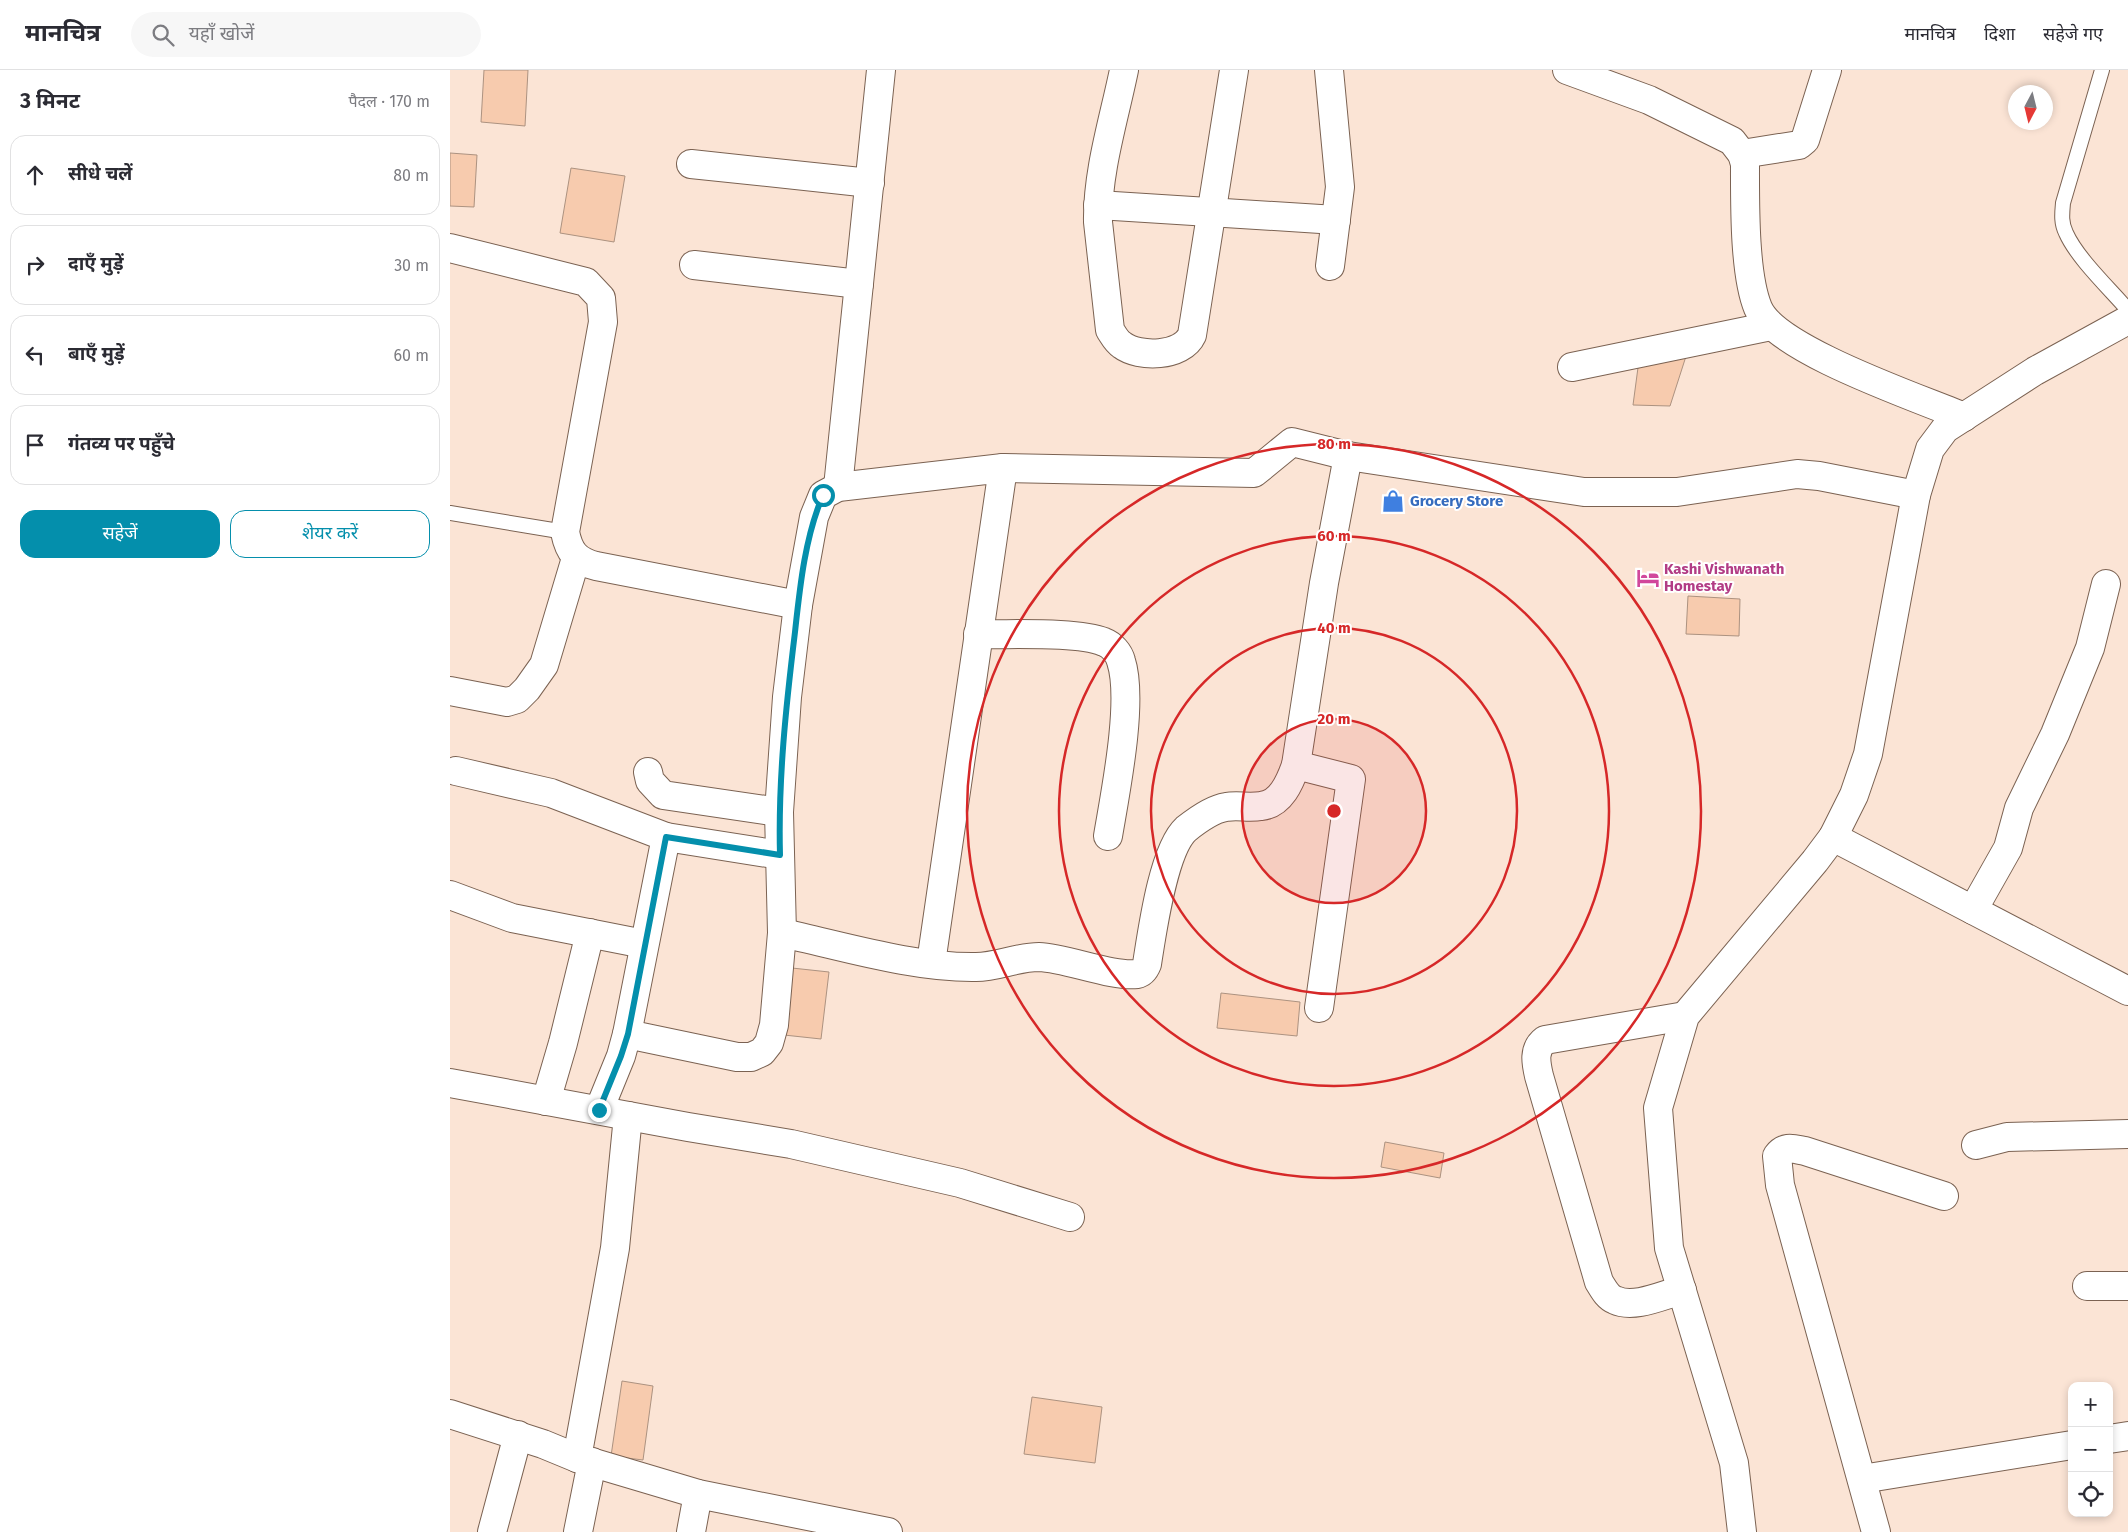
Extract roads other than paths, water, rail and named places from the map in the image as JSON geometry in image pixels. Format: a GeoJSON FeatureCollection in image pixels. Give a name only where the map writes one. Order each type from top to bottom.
{"type":"FeatureCollection","features":[{"type":"Feature","properties":{"kind":"street"},"geometry":{"type":"LineString","coordinates":[[838,487],[881,70]]}},
{"type":"Feature","properties":{"kind":"street"},"geometry":{"type":"LineString","coordinates":[[1124,70],[1098,205],[1110,330],[1116,341],[1123,346],[1132,351],[1145,352],[1171,351],[1182,348],[1189,341],[1234,70]]}},
{"type":"Feature","properties":{"kind":"street"},"geometry":{"type":"LineString","coordinates":[[1329,70],[1340,188],[1330,266]]}},
{"type":"Feature","properties":{"kind":"street"},"geometry":{"type":"LineString","coordinates":[[1567,70],[1649,100],[1732,141],[1742,154],[1750,285],[1759,310],[1771,326],[1810,353],[1964,417]]}},
{"type":"Feature","properties":{"kind":"street"},"geometry":{"type":"LineString","coordinates":[[1742,154],[1799,144],[1805,140],[1827,70]]}},
{"type":"Feature","properties":{"kind":"street"},"geometry":{"type":"LineString","coordinates":[[691,164],[870,183]]}},
{"type":"Feature","properties":{"kind":"street"},"geometry":{"type":"LineString","coordinates":[[1098,205],[1336,220]]}},
{"type":"Feature","properties":{"kind":"street"},"geometry":{"type":"LineString","coordinates":[[450,248],[586,282],[600,298],[603,322],[565,532],[568,546],[576,558],[596,566],[798,605]]}},
{"type":"Feature","properties":{"kind":"street"},"geometry":{"type":"LineString","coordinates":[[694,265],[859,284]]}},
{"type":"Feature","properties":{"kind":"street"},"geometry":{"type":"LineString","coordinates":[[1742,1532],[1734,1463],[1669,1248],[1658,1108],[1685,1016],[1789,894],[1833,837],[1854,795],[1868,754],[1916,495],[1930,449],[1944,429],[2035,371],[2128,320]]}},
{"type":"Feature","properties":{"kind":"street"},"geometry":{"type":"LineString","coordinates":[[1572,367],[1771,326]]}},
{"type":"Feature","properties":{"kind":"street"},"geometry":{"type":"LineString","coordinates":[[628,1034],[737,1057],[751,1057],[762,1052],[769,1043],[774,1026],[782,933],[779,812],[787,697],[798,605],[814,517],[823,495],[838,487],[1003,468],[1254,472],[1292,442],[1348,456],[1584,492],[1677,492],[1797,474],[1819,476],[1916,495]]}},
{"type":"Feature","properties":{"kind":"street"},"geometry":{"type":"LineString","coordinates":[[782,933],[931,963],[978,967],[1014,959],[1040,957],[1119,972],[1137,974],[1143,971],[1147,964],[1157,904],[1166,870],[1185,830],[1225,807],[1263,806],[1276,800],[1292,780],[1296,765],[1327,567],[1348,456]]}},
{"type":"Feature","properties":{"kind":"street"},"geometry":{"type":"LineString","coordinates":[[931,963],[1003,468]]}},
{"type":"Feature","properties":{"kind":"street"},"geometry":{"type":"LineString","coordinates":[[450,691],[507,702],[517,699],[527,689],[544,665],[576,558]]}},
{"type":"Feature","properties":{"kind":"street"},"geometry":{"type":"LineString","coordinates":[[1973,910],[2008,848],[2019,808],[2056,734],[2090,648],[2106,584]]}},
{"type":"Feature","properties":{"kind":"street"},"geometry":{"type":"LineString","coordinates":[[978,634],[1085,638],[1105,642],[1115,650],[1121,661],[1126,700],[1116,792],[1108,836]]}},
{"type":"Feature","properties":{"kind":"street"},"geometry":{"type":"LineString","coordinates":[[1296,765],[1351,779],[1319,1008]]}},
{"type":"Feature","properties":{"kind":"street"},"geometry":{"type":"LineString","coordinates":[[456,771],[551,794],[666,837],[780,855]]}},
{"type":"Feature","properties":{"kind":"street"},"geometry":{"type":"LineString","coordinates":[[648,772],[650,781],[663,795],[779,812]]}},
{"type":"Feature","properties":{"kind":"street"},"geometry":{"type":"LineString","coordinates":[[599,1110],[628,1034],[666,837]]}},
{"type":"Feature","properties":{"kind":"street"},"geometry":{"type":"LineString","coordinates":[[1833,837],[2128,991]]}},
{"type":"Feature","properties":{"kind":"street"},"geometry":{"type":"LineString","coordinates":[[450,895],[512,918],[644,944]]}},
{"type":"Feature","properties":{"kind":"street"},"geometry":{"type":"LineString","coordinates":[[546,1101],[590,933]]}},
{"type":"Feature","properties":{"kind":"street"},"geometry":{"type":"LineString","coordinates":[[1682,1290],[1634,1302],[1615,1300],[1606,1293],[1599,1282],[1539,1076],[1536,1055],[1539,1044],[1544,1040],[1685,1016]]}},
{"type":"Feature","properties":{"kind":"street"},"geometry":{"type":"LineString","coordinates":[[450,1083],[800,1146],[960,1183],[1070,1217]]}},
{"type":"Feature","properties":{"kind":"street"},"geometry":{"type":"LineString","coordinates":[[578,1532],[584,1460],[615,1248],[628,1116]]}},
{"type":"Feature","properties":{"kind":"street"},"geometry":{"type":"LineString","coordinates":[[1976,1145],[2007,1138],[2128,1134]]}},
{"type":"Feature","properties":{"kind":"street"},"geometry":{"type":"LineString","coordinates":[[1876,1532],[1780,1185],[1777,1156],[1781,1150],[1788,1148],[1805,1151],[1944,1196]]}},
{"type":"Feature","properties":{"kind":"street"},"geometry":{"type":"LineString","coordinates":[[2087,1286],[2128,1286]]}},
{"type":"Feature","properties":{"kind":"street"},"geometry":{"type":"LineString","coordinates":[[450,1414],[518,1435],[584,1460],[698,1494],[888,1532]]}},
{"type":"Feature","properties":{"kind":"street"},"geometry":{"type":"LineString","coordinates":[[492,1532],[518,1435]]}},
{"type":"Feature","properties":{"kind":"street"},"geometry":{"type":"LineString","coordinates":[[2113,1438],[2128,1436]]}},
{"type":"Feature","properties":{"kind":"street"},"geometry":{"type":"LineString","coordinates":[[1862,1479],[2068,1446]]}},
{"type":"Feature","properties":{"kind":"street"},"geometry":{"type":"LineString","coordinates":[[691,1532],[698,1494]]}},
{"type":"Feature","properties":{"kind":"lane"},"geometry":{"type":"LineString","coordinates":[[2102,70],[2061,219],[2066,234],[2078,251],[2128,310]]}},
{"type":"Feature","properties":{"kind":"lane"},"geometry":{"type":"LineString","coordinates":[[450,513],[565,532]]}},
{"type":"Feature","properties":{"kind":"place","name":"Grocery Store"},"geometry":{"type":"Point","coordinates":[1393,501]}},
{"type":"Feature","properties":{"kind":"place","name":"Kashi Vishwanath Homestay"},"geometry":{"type":"Point","coordinates":[1648,578]}}]}
